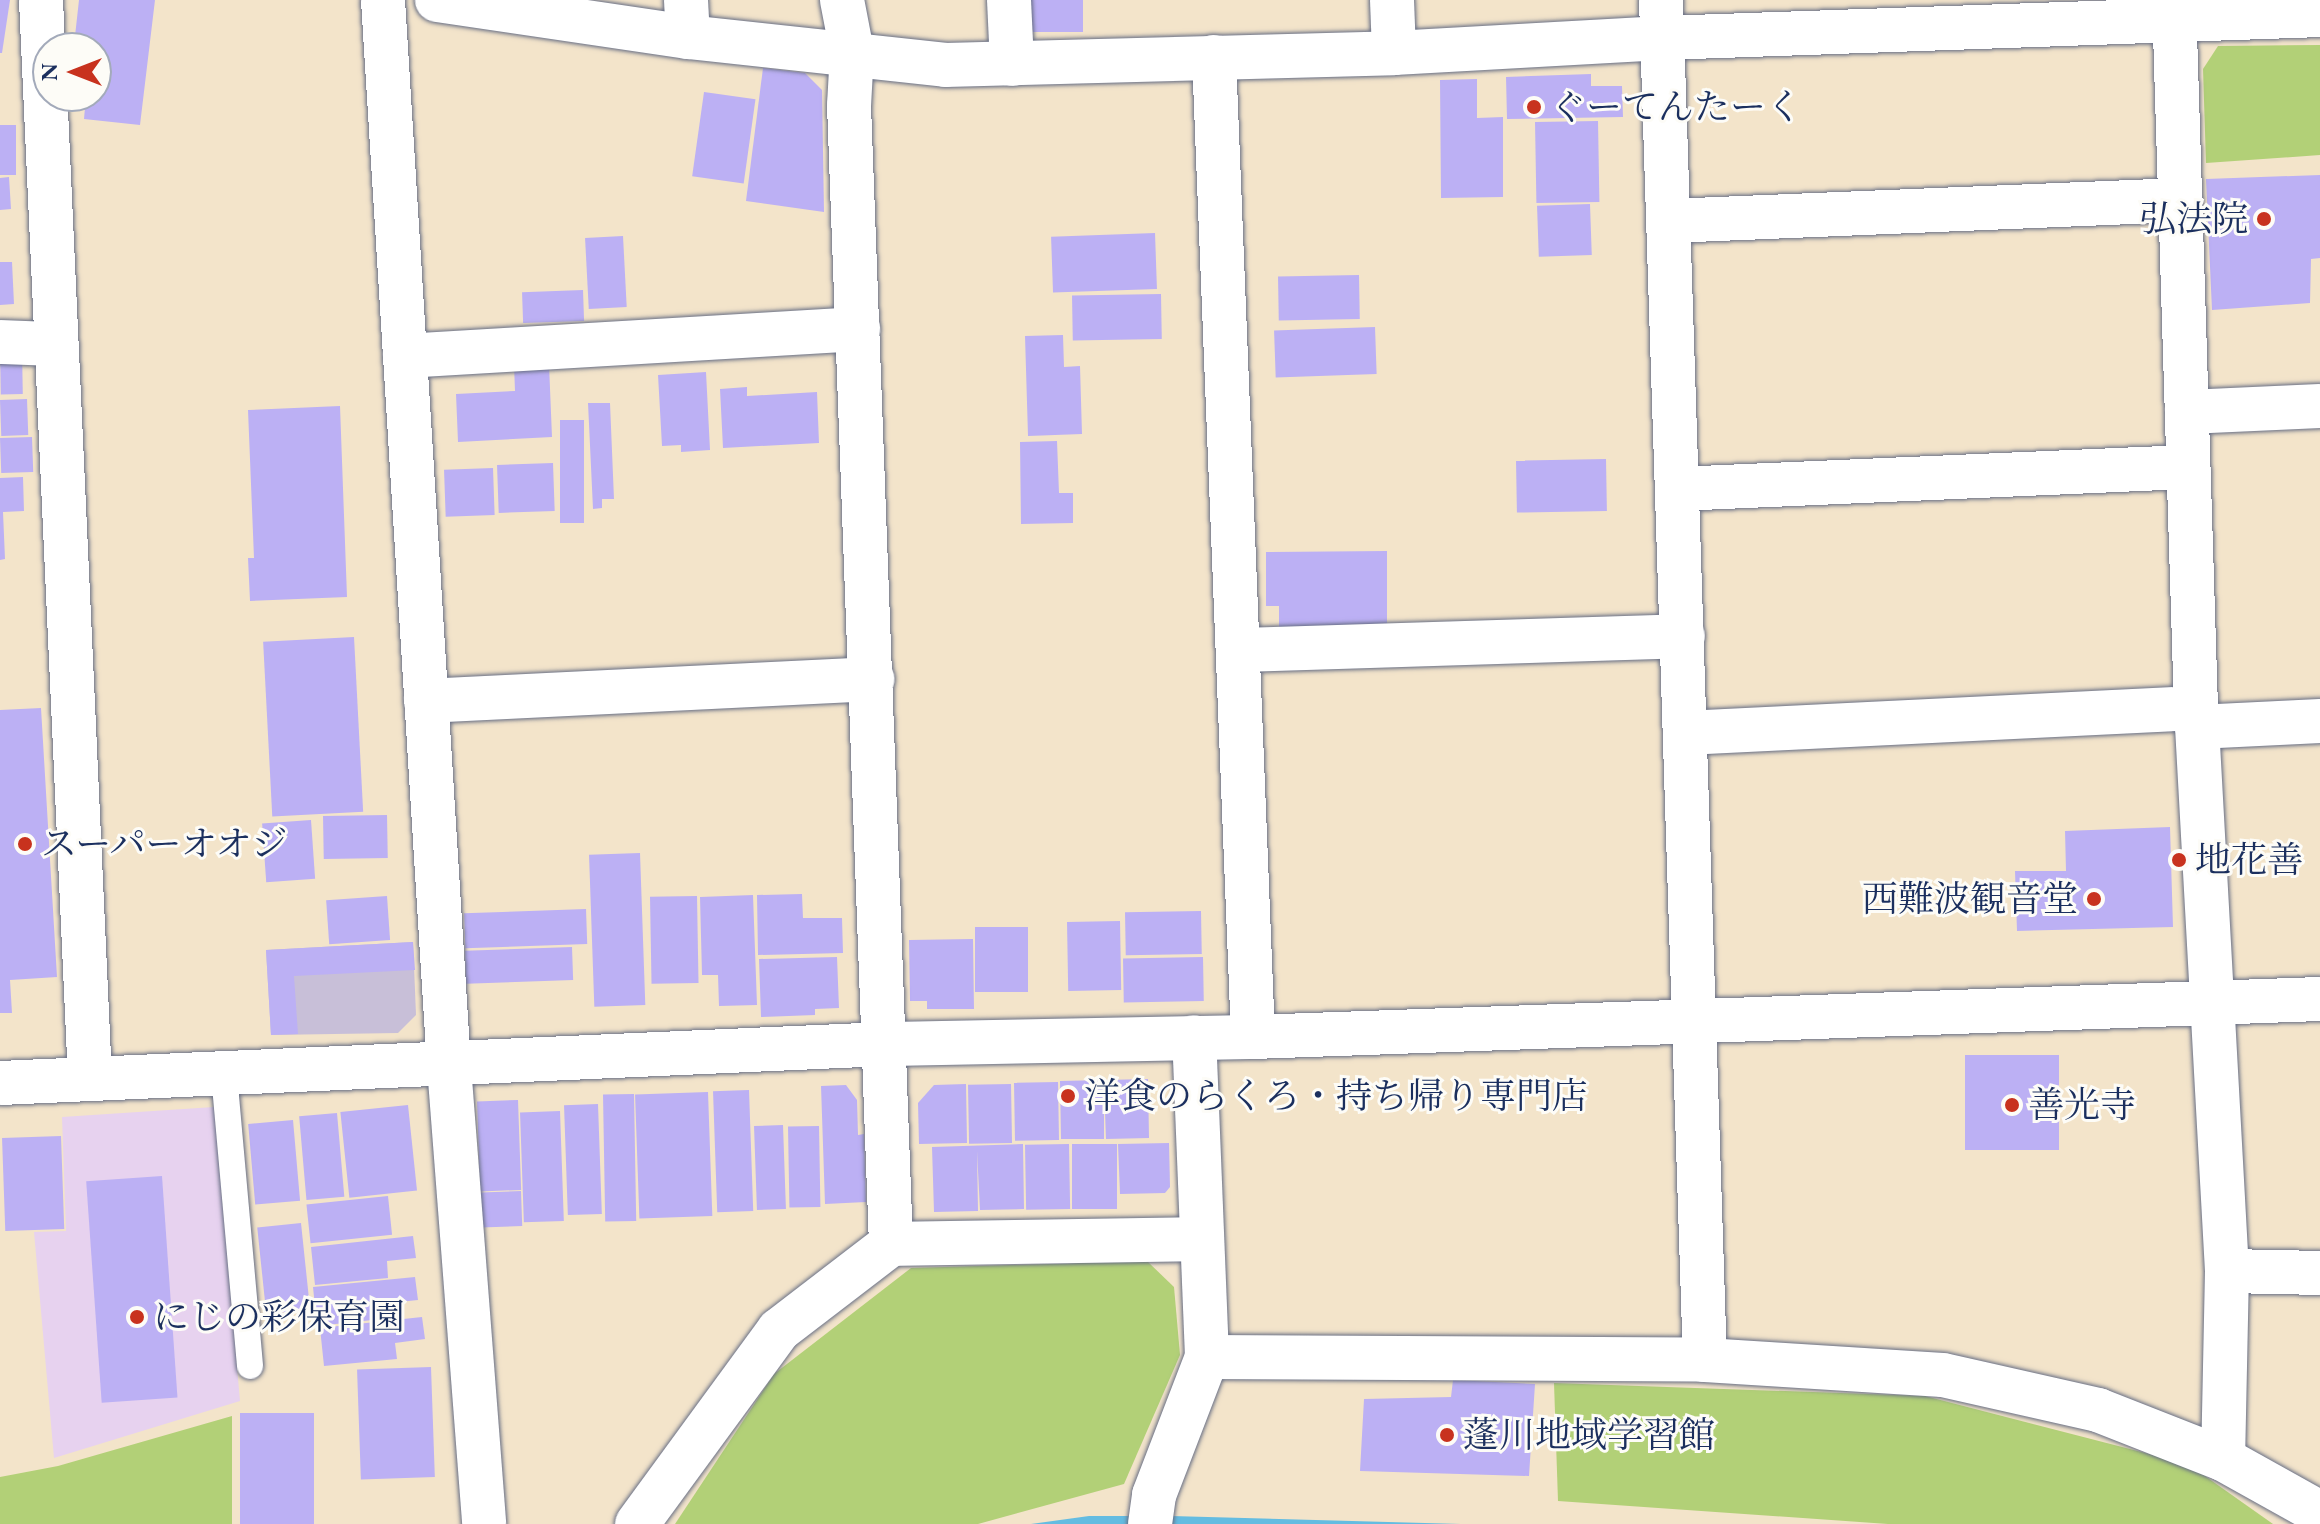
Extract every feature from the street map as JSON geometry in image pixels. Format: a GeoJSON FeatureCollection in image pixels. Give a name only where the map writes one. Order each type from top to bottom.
{"type":"FeatureCollection","features":[{"type":"Feature","properties":{"kind":"street"},"geometry":{"type":"LineString","coordinates":[[41,0],[53,344],[90,1079]]}},
{"type":"Feature","properties":{"kind":"street"},"geometry":{"type":"LineString","coordinates":[[383,0],[449,1066],[484,1524]]}},
{"type":"Feature","properties":{"kind":"street"},"geometry":{"type":"LineString","coordinates":[[437,0],[687,18],[852,52],[945,65],[1394,53],[1662,19],[2174,11],[2320,15]]}},
{"type":"Feature","properties":{"kind":"street"},"geometry":{"type":"LineString","coordinates":[[842,0],[852,52],[849,105],[887,1044],[891,1244]]}},
{"type":"Feature","properties":{"kind":"street"},"geometry":{"type":"LineString","coordinates":[[1009,0],[1012,64]]}},
{"type":"Feature","properties":{"kind":"street"},"geometry":{"type":"LineString","coordinates":[[1392,0],[1394,53]]}},
{"type":"Feature","properties":{"kind":"street"},"geometry":{"type":"LineString","coordinates":[[2174,11],[2197,717],[2227,1271],[2223,1459]]}},
{"type":"Feature","properties":{"kind":"street"},"geometry":{"type":"LineString","coordinates":[[1662,19],[1705,1360]]}},
{"type":"Feature","properties":{"kind":"street"},"geometry":{"type":"LineString","coordinates":[[1214,57],[1253,1037]]}},
{"type":"Feature","properties":{"kind":"street"},"geometry":{"type":"LineString","coordinates":[[1669,221],[2181,200]]}},
{"type":"Feature","properties":{"kind":"street"},"geometry":{"type":"LineString","coordinates":[[405,356],[858,329]]}},
{"type":"Feature","properties":{"kind":"street"},"geometry":{"type":"LineString","coordinates":[[0,342],[53,344]]}},
{"type":"Feature","properties":{"kind":"street"},"geometry":{"type":"LineString","coordinates":[[2187,412],[2320,406]]}},
{"type":"Feature","properties":{"kind":"street"},"geometry":{"type":"LineString","coordinates":[[1677,489],[2188,467]]}},
{"type":"Feature","properties":{"kind":"street"},"geometry":{"type":"LineString","coordinates":[[1240,650],[1683,636]]}},
{"type":"Feature","properties":{"kind":"street"},"geometry":{"type":"LineString","coordinates":[[426,701],[872,679]]}},
{"type":"Feature","properties":{"kind":"street"},"geometry":{"type":"LineString","coordinates":[[1685,733],[2197,717],[2320,721]]}},
{"type":"Feature","properties":{"kind":"street"},"geometry":{"type":"LineString","coordinates":[[0,1083],[449,1066],[887,1044],[1253,1037],[2320,999]]}},
{"type":"Feature","properties":{"kind":"street"},"geometry":{"type":"LineString","coordinates":[[1152,1509],[1207,1357],[1194,1037]]}},
{"type":"Feature","properties":{"kind":"street"},"geometry":{"type":"LineString","coordinates":[[637,1524],[779,1330],[891,1244],[1202,1239]]}},
{"type":"Feature","properties":{"kind":"street"},"geometry":{"type":"LineString","coordinates":[[2227,1271],[2320,1273]]}},
{"type":"Feature","properties":{"kind":"street"},"geometry":{"type":"LineString","coordinates":[[1207,1357],[1705,1360],[1943,1375],[2098,1410],[2223,1459],[2320,1513]]}},
{"type":"Feature","properties":{"kind":"lane"},"geometry":{"type":"LineString","coordinates":[[224,1074],[250,1366]]}},
{"type":"Feature","properties":{"kind":"shaded area"},"geometry":{"type":"Polygon","coordinates":[[[413,942],[416,1015],[398,1033],[271,1035],[266,950],[413,942]]]}},
{"type":"Feature","properties":{"kind":"shaded area","name":"にじの彩保育園"},"geometry":{"type":"Polygon","coordinates":[[[214,1107],[240,1401],[54,1458],[34,1232],[66,1231],[62,1117],[214,1107]]]}},
{"type":"Feature","properties":{"kind":"green space"},"geometry":{"type":"Polygon","coordinates":[[[2320,45],[2320,155],[2206,163],[2203,69],[2218,46],[2320,45]]]}},
{"type":"Feature","properties":{"kind":"green space"},"geometry":{"type":"Polygon","coordinates":[[[1147,1261],[1174,1287],[1180,1355],[1124,1484],[978,1524],[675,1524],[774,1374],[911,1268],[1147,1261]]]}},
{"type":"Feature","properties":{"kind":"green space"},"geometry":{"type":"Polygon","coordinates":[[[1554,1383],[1925,1396],[2188,1464],[2273,1524],[1888,1524],[1558,1501],[1554,1383]]]}},
{"type":"Feature","properties":{"kind":"green space"},"geometry":{"type":"Polygon","coordinates":[[[232,1416],[232,1524],[0,1524],[0,1477],[58,1466],[232,1416]]]}},
{"type":"Feature","properties":{"kind":"water"},"geometry":{"type":"Polygon","coordinates":[[[1089,1516],[1171,1516],[1461,1524],[1031,1524],[1089,1516]]]}},
{"type":"Feature","properties":{"kind":"building"},"geometry":{"type":"Polygon","coordinates":[[[0,0],[10,0],[2,53],[0,53],[0,0]]]}},
{"type":"Feature","properties":{"kind":"building"},"geometry":{"type":"Polygon","coordinates":[[[79,0],[155,0],[140,125],[84,119],[85,112],[112,112],[112,32],[75,32],[79,0]]]}},
{"type":"Feature","properties":{"kind":"building"},"geometry":{"type":"Polygon","coordinates":[[[1029,0],[1083,0],[1083,32],[1029,32],[1029,0]]]}},
{"type":"Feature","properties":{"kind":"building"},"geometry":{"type":"Polygon","coordinates":[[[763,68],[805,73],[822,90],[824,212],[746,201],[763,68]]]}},
{"type":"Feature","properties":{"kind":"building"},"geometry":{"type":"Polygon","coordinates":[[[1591,74],[1591,86],[1622,86],[1623,117],[1507,119],[1506,77],[1591,74]]]}},
{"type":"Feature","properties":{"kind":"building"},"geometry":{"type":"Polygon","coordinates":[[[1477,79],[1477,118],[1503,117],[1503,197],[1441,198],[1440,80],[1477,79]]]}},
{"type":"Feature","properties":{"kind":"building"},"geometry":{"type":"Polygon","coordinates":[[[704,92],[755,99],[744,183],[692,176],[704,92]]]}},
{"type":"Feature","properties":{"kind":"building"},"geometry":{"type":"Polygon","coordinates":[[[1598,121],[1599,202],[1536,203],[1535,122],[1598,121]]]}},
{"type":"Feature","properties":{"kind":"building"},"geometry":{"type":"Polygon","coordinates":[[[0,125],[16,125],[16,175],[0,175],[0,125]]]}},
{"type":"Feature","properties":{"kind":"building","name":"弘法院"},"geometry":{"type":"Polygon","coordinates":[[[2320,175],[2320,258],[2311,259],[2310,303],[2212,310],[2206,179],[2320,175]]]}},
{"type":"Feature","properties":{"kind":"building"},"geometry":{"type":"Polygon","coordinates":[[[9,177],[11,209],[0,210],[0,178],[9,177]]]}},
{"type":"Feature","properties":{"kind":"building"},"geometry":{"type":"Polygon","coordinates":[[[1590,204],[1592,255],[1539,257],[1537,206],[1590,204]]]}},
{"type":"Feature","properties":{"kind":"building"},"geometry":{"type":"Polygon","coordinates":[[[1155,233],[1157,289],[1053,293],[1051,237],[1155,233]]]}},
{"type":"Feature","properties":{"kind":"building"},"geometry":{"type":"Polygon","coordinates":[[[623,236],[627,307],[589,309],[585,238],[623,236]]]}},
{"type":"Feature","properties":{"kind":"building"},"geometry":{"type":"Polygon","coordinates":[[[0,262],[12,262],[14,304],[0,305],[0,262]]]}},
{"type":"Feature","properties":{"kind":"building"},"geometry":{"type":"Polygon","coordinates":[[[1359,275],[1360,319],[1279,320],[1278,276],[1359,275]]]}},
{"type":"Feature","properties":{"kind":"building"},"geometry":{"type":"Polygon","coordinates":[[[583,290],[584,321],[523,323],[522,292],[583,290]]]}},
{"type":"Feature","properties":{"kind":"building"},"geometry":{"type":"Polygon","coordinates":[[[1161,294],[1162,339],[1073,341],[1072,296],[1161,294]]]}},
{"type":"Feature","properties":{"kind":"building"},"geometry":{"type":"Polygon","coordinates":[[[1375,327],[1377,374],[1276,377],[1274,331],[1375,327]]]}},
{"type":"Feature","properties":{"kind":"building"},"geometry":{"type":"Polygon","coordinates":[[[1063,335],[1064,367],[1080,366],[1082,434],[1028,436],[1025,336],[1063,335]]]}},
{"type":"Feature","properties":{"kind":"building"},"geometry":{"type":"Polygon","coordinates":[[[0,349],[22,349],[23,394],[1,394],[0,349]]]}},
{"type":"Feature","properties":{"kind":"building"},"geometry":{"type":"Polygon","coordinates":[[[549,364],[552,437],[458,442],[456,394],[515,391],[514,365],[549,364]]]}},
{"type":"Feature","properties":{"kind":"building"},"geometry":{"type":"Polygon","coordinates":[[[706,372],[710,450],[681,452],[681,445],[662,446],[658,375],[706,372]]]}},
{"type":"Feature","properties":{"kind":"building"},"geometry":{"type":"Polygon","coordinates":[[[747,387],[747,396],[817,392],[819,443],[723,448],[720,389],[747,387]]]}},
{"type":"Feature","properties":{"kind":"building"},"geometry":{"type":"Polygon","coordinates":[[[27,399],[28,435],[1,436],[0,400],[27,399]]]}},
{"type":"Feature","properties":{"kind":"building"},"geometry":{"type":"Polygon","coordinates":[[[588,403],[610,403],[614,499],[602,499],[602,508],[593,509],[588,403]]]}},
{"type":"Feature","properties":{"kind":"building"},"geometry":{"type":"Polygon","coordinates":[[[340,406],[347,597],[250,601],[248,558],[254,558],[248,410],[340,406]]]}},
{"type":"Feature","properties":{"kind":"building"},"geometry":{"type":"Polygon","coordinates":[[[560,420],[584,420],[584,523],[560,523],[560,420]]]}},
{"type":"Feature","properties":{"kind":"building"},"geometry":{"type":"Polygon","coordinates":[[[32,437],[33,472],[1,473],[0,438],[32,437]]]}},
{"type":"Feature","properties":{"kind":"building"},"geometry":{"type":"Polygon","coordinates":[[[1057,441],[1059,493],[1073,493],[1073,523],[1021,524],[1020,442],[1057,441]]]}},
{"type":"Feature","properties":{"kind":"building"},"geometry":{"type":"Polygon","coordinates":[[[1606,459],[1607,511],[1517,513],[1516,461],[1606,459]]]}},
{"type":"Feature","properties":{"kind":"building"},"geometry":{"type":"Polygon","coordinates":[[[553,463],[555,511],[499,513],[497,465],[553,463]]]}},
{"type":"Feature","properties":{"kind":"building"},"geometry":{"type":"Polygon","coordinates":[[[493,468],[495,515],[446,517],[444,470],[493,468]]]}},
{"type":"Feature","properties":{"kind":"building"},"geometry":{"type":"Polygon","coordinates":[[[23,477],[24,511],[3,512],[5,559],[0,560],[0,478],[23,477]]]}},
{"type":"Feature","properties":{"kind":"building"},"geometry":{"type":"Polygon","coordinates":[[[1387,551],[1387,628],[1279,628],[1279,606],[1266,606],[1266,552],[1387,551]]]}},
{"type":"Feature","properties":{"kind":"building"},"geometry":{"type":"Polygon","coordinates":[[[354,637],[363,812],[272,817],[263,642],[354,637]]]}},
{"type":"Feature","properties":{"kind":"building","name":"スーパーオオジ"},"geometry":{"type":"Polygon","coordinates":[[[41,708],[57,977],[10,980],[12,1013],[0,1013],[0,710],[41,708]]]}},
{"type":"Feature","properties":{"kind":"building"},"geometry":{"type":"Polygon","coordinates":[[[387,815],[388,858],[324,859],[323,816],[387,815]]]}},
{"type":"Feature","properties":{"kind":"building"},"geometry":{"type":"Polygon","coordinates":[[[311,820],[315,879],[266,882],[262,823],[311,820]]]}},
{"type":"Feature","properties":{"kind":"building","name":"西難波観音堂"},"geometry":{"type":"Polygon","coordinates":[[[2170,827],[2173,927],[2017,931],[2015,871],[2066,871],[2065,831],[2170,827]]]}},
{"type":"Feature","properties":{"kind":"building"},"geometry":{"type":"Polygon","coordinates":[[[640,853],[645,1005],[594,1007],[589,855],[640,853]]]}},
{"type":"Feature","properties":{"kind":"building"},"geometry":{"type":"Polygon","coordinates":[[[802,894],[803,918],[842,918],[843,953],[758,955],[757,895],[802,894]]]}},
{"type":"Feature","properties":{"kind":"building"},"geometry":{"type":"Polygon","coordinates":[[[753,895],[757,1005],[719,1006],[718,975],[702,975],[700,897],[753,895]]]}},
{"type":"Feature","properties":{"kind":"building"},"geometry":{"type":"Polygon","coordinates":[[[387,896],[390,940],[329,944],[326,900],[387,896]]]}},
{"type":"Feature","properties":{"kind":"building"},"geometry":{"type":"Polygon","coordinates":[[[697,896],[699,983],[652,984],[650,897],[697,896]]]}},
{"type":"Feature","properties":{"kind":"building"},"geometry":{"type":"Polygon","coordinates":[[[586,909],[587,944],[465,948],[464,913],[586,909]]]}},
{"type":"Feature","properties":{"kind":"building"},"geometry":{"type":"Polygon","coordinates":[[[1201,911],[1202,954],[1126,955],[1125,912],[1201,911]]]}},
{"type":"Feature","properties":{"kind":"building"},"geometry":{"type":"Polygon","coordinates":[[[1120,921],[1121,990],[1068,991],[1067,922],[1120,921]]]}},
{"type":"Feature","properties":{"kind":"building"},"geometry":{"type":"Polygon","coordinates":[[[975,927],[1028,927],[1028,992],[975,992],[975,927]]]}},
{"type":"Feature","properties":{"kind":"building"},"geometry":{"type":"Polygon","coordinates":[[[973,939],[974,1009],[927,1009],[927,1001],[910,1001],[909,940],[973,939]]]}},
{"type":"Feature","properties":{"kind":"building"},"geometry":{"type":"Polygon","coordinates":[[[413,942],[415,970],[294,976],[298,1034],[271,1035],[266,950],[413,942]]]}},
{"type":"Feature","properties":{"kind":"building"},"geometry":{"type":"Polygon","coordinates":[[[572,947],[573,980],[466,984],[465,951],[572,947]]]}},
{"type":"Feature","properties":{"kind":"building"},"geometry":{"type":"Polygon","coordinates":[[[837,957],[839,1008],[815,1009],[815,1015],[761,1017],[759,959],[837,957]]]}},
{"type":"Feature","properties":{"kind":"building"},"geometry":{"type":"Polygon","coordinates":[[[1203,957],[1204,1001],[1124,1002],[1123,958],[1203,957]]]}},
{"type":"Feature","properties":{"kind":"building","name":"善光寺"},"geometry":{"type":"Polygon","coordinates":[[[1965,1055],[2059,1055],[2059,1150],[1965,1150],[1965,1055]]]}},
{"type":"Feature","properties":{"kind":"building"},"geometry":{"type":"Polygon","coordinates":[[[1148,1079],[1149,1138],[1106,1139],[1104,1085],[1104,1139],[1061,1139],[1060,1081],[1148,1079]]]}},
{"type":"Feature","properties":{"kind":"building"},"geometry":{"type":"Polygon","coordinates":[[[1058,1082],[1059,1140],[1015,1141],[1014,1083],[1058,1082]]]}},
{"type":"Feature","properties":{"kind":"building"},"geometry":{"type":"Polygon","coordinates":[[[966,1084],[967,1143],[919,1144],[918,1103],[934,1085],[966,1084]]]}},
{"type":"Feature","properties":{"kind":"building"},"geometry":{"type":"Polygon","coordinates":[[[1011,1084],[1012,1143],[969,1144],[968,1085],[1011,1084]]]}},
{"type":"Feature","properties":{"kind":"building"},"geometry":{"type":"Polygon","coordinates":[[[846,1085],[857,1100],[858,1135],[864,1134],[866,1202],[825,1204],[821,1086],[846,1085]]]}},
{"type":"Feature","properties":{"kind":"building"},"geometry":{"type":"Polygon","coordinates":[[[749,1090],[753,1211],[717,1212],[713,1091],[749,1090]]]}},
{"type":"Feature","properties":{"kind":"building"},"geometry":{"type":"Polygon","coordinates":[[[708,1092],[712,1216],[639,1218],[635,1095],[708,1092]]]}},
{"type":"Feature","properties":{"kind":"building"},"geometry":{"type":"Polygon","coordinates":[[[634,1094],[636,1221],[605,1222],[603,1095],[634,1094]]]}},
{"type":"Feature","properties":{"kind":"building"},"geometry":{"type":"Polygon","coordinates":[[[518,1100],[521,1190],[480,1191],[477,1101],[518,1100]]]}},
{"type":"Feature","properties":{"kind":"building"},"geometry":{"type":"Polygon","coordinates":[[[598,1104],[602,1214],[568,1215],[564,1105],[598,1104]]]}},
{"type":"Feature","properties":{"kind":"building"},"geometry":{"type":"Polygon","coordinates":[[[408,1105],[417,1191],[349,1198],[340,1112],[408,1105]]]}},
{"type":"Feature","properties":{"kind":"building"},"geometry":{"type":"Polygon","coordinates":[[[560,1111],[564,1221],[524,1222],[520,1112],[560,1111]]]}},
{"type":"Feature","properties":{"kind":"building"},"geometry":{"type":"Polygon","coordinates":[[[337,1113],[344,1197],[306,1200],[299,1116],[337,1113]]]}},
{"type":"Feature","properties":{"kind":"building"},"geometry":{"type":"Polygon","coordinates":[[[293,1120],[300,1201],[255,1205],[248,1124],[293,1120]]]}},
{"type":"Feature","properties":{"kind":"building"},"geometry":{"type":"Polygon","coordinates":[[[783,1125],[786,1209],[757,1210],[754,1126],[783,1125]]]}},
{"type":"Feature","properties":{"kind":"building"},"geometry":{"type":"Polygon","coordinates":[[[819,1126],[820,1207],[789,1208],[788,1127],[819,1126]]]}},
{"type":"Feature","properties":{"kind":"building"},"geometry":{"type":"Polygon","coordinates":[[[61,1136],[64,1229],[5,1231],[2,1138],[61,1136]]]}},
{"type":"Feature","properties":{"kind":"building"},"geometry":{"type":"Polygon","coordinates":[[[1169,1143],[1170,1187],[1165,1193],[1120,1194],[1118,1144],[1169,1143]]]}},
{"type":"Feature","properties":{"kind":"building"},"geometry":{"type":"Polygon","coordinates":[[[1023,1144],[1024,1209],[980,1210],[977,1151],[978,1211],[934,1212],[932,1147],[1023,1144]]]}},
{"type":"Feature","properties":{"kind":"building"},"geometry":{"type":"Polygon","coordinates":[[[1069,1144],[1070,1209],[1026,1210],[1025,1145],[1069,1144]]]}},
{"type":"Feature","properties":{"kind":"building"},"geometry":{"type":"Polygon","coordinates":[[[1072,1144],[1117,1144],[1117,1209],[1072,1209],[1072,1144]]]}},
{"type":"Feature","properties":{"kind":"building"},"geometry":{"type":"Polygon","coordinates":[[[162,1176],[177,1397],[102,1403],[86,1181],[162,1176]]]}},
{"type":"Feature","properties":{"kind":"building"},"geometry":{"type":"Polygon","coordinates":[[[521,1191],[522,1226],[481,1227],[480,1192],[521,1191]]]}},
{"type":"Feature","properties":{"kind":"building"},"geometry":{"type":"Polygon","coordinates":[[[388,1196],[392,1235],[311,1243],[306,1205],[388,1196]]]}},
{"type":"Feature","properties":{"kind":"building"},"geometry":{"type":"Polygon","coordinates":[[[301,1223],[310,1310],[266,1314],[257,1228],[301,1223]]]}},
{"type":"Feature","properties":{"kind":"building"},"geometry":{"type":"Polygon","coordinates":[[[413,1236],[416,1258],[387,1261],[388,1278],[315,1285],[311,1247],[413,1236]]]}},
{"type":"Feature","properties":{"kind":"building"},"geometry":{"type":"Polygon","coordinates":[[[415,1277],[418,1300],[389,1303],[391,1318],[317,1326],[313,1287],[415,1277]]]}},
{"type":"Feature","properties":{"kind":"building"},"geometry":{"type":"Polygon","coordinates":[[[422,1317],[425,1339],[395,1343],[397,1359],[324,1366],[320,1328],[422,1317]]]}},
{"type":"Feature","properties":{"kind":"building"},"geometry":{"type":"Polygon","coordinates":[[[431,1367],[435,1477],[361,1480],[357,1370],[431,1367]]]}},
{"type":"Feature","properties":{"kind":"building","name":"蓬川地域学習館"},"geometry":{"type":"Polygon","coordinates":[[[1453,1380],[1535,1384],[1529,1476],[1360,1471],[1364,1399],[1451,1397],[1453,1380]]]}},
{"type":"Feature","properties":{"kind":"building"},"geometry":{"type":"Polygon","coordinates":[[[240,1413],[314,1413],[314,1524],[240,1524],[240,1413]]]}},
{"type":"Feature","properties":{"kind":"place","name":"ぐーてんたーく"},"geometry":{"type":"Point","coordinates":[1534,107]}},
{"type":"Feature","properties":{"kind":"place","name":"弘法院"},"geometry":{"type":"Point","coordinates":[2264,219]}},
{"type":"Feature","properties":{"kind":"place","name":"スーパーオオジ"},"geometry":{"type":"Point","coordinates":[25,844]}},
{"type":"Feature","properties":{"kind":"place","name":"地花善"},"geometry":{"type":"Point","coordinates":[2179,860]}},
{"type":"Feature","properties":{"kind":"place","name":"西難波観音堂"},"geometry":{"type":"Point","coordinates":[2094,899]}},
{"type":"Feature","properties":{"kind":"place","name":"洋食のらくろ・持ち帰り専門店"},"geometry":{"type":"Point","coordinates":[1068,1096]}},
{"type":"Feature","properties":{"kind":"place","name":"善光寺"},"geometry":{"type":"Point","coordinates":[2012,1105]}},
{"type":"Feature","properties":{"kind":"place","name":"にじの彩保育園"},"geometry":{"type":"Point","coordinates":[137,1317]}},
{"type":"Feature","properties":{"kind":"place","name":"蓬川地域学習館"},"geometry":{"type":"Point","coordinates":[1447,1435]}}]}
